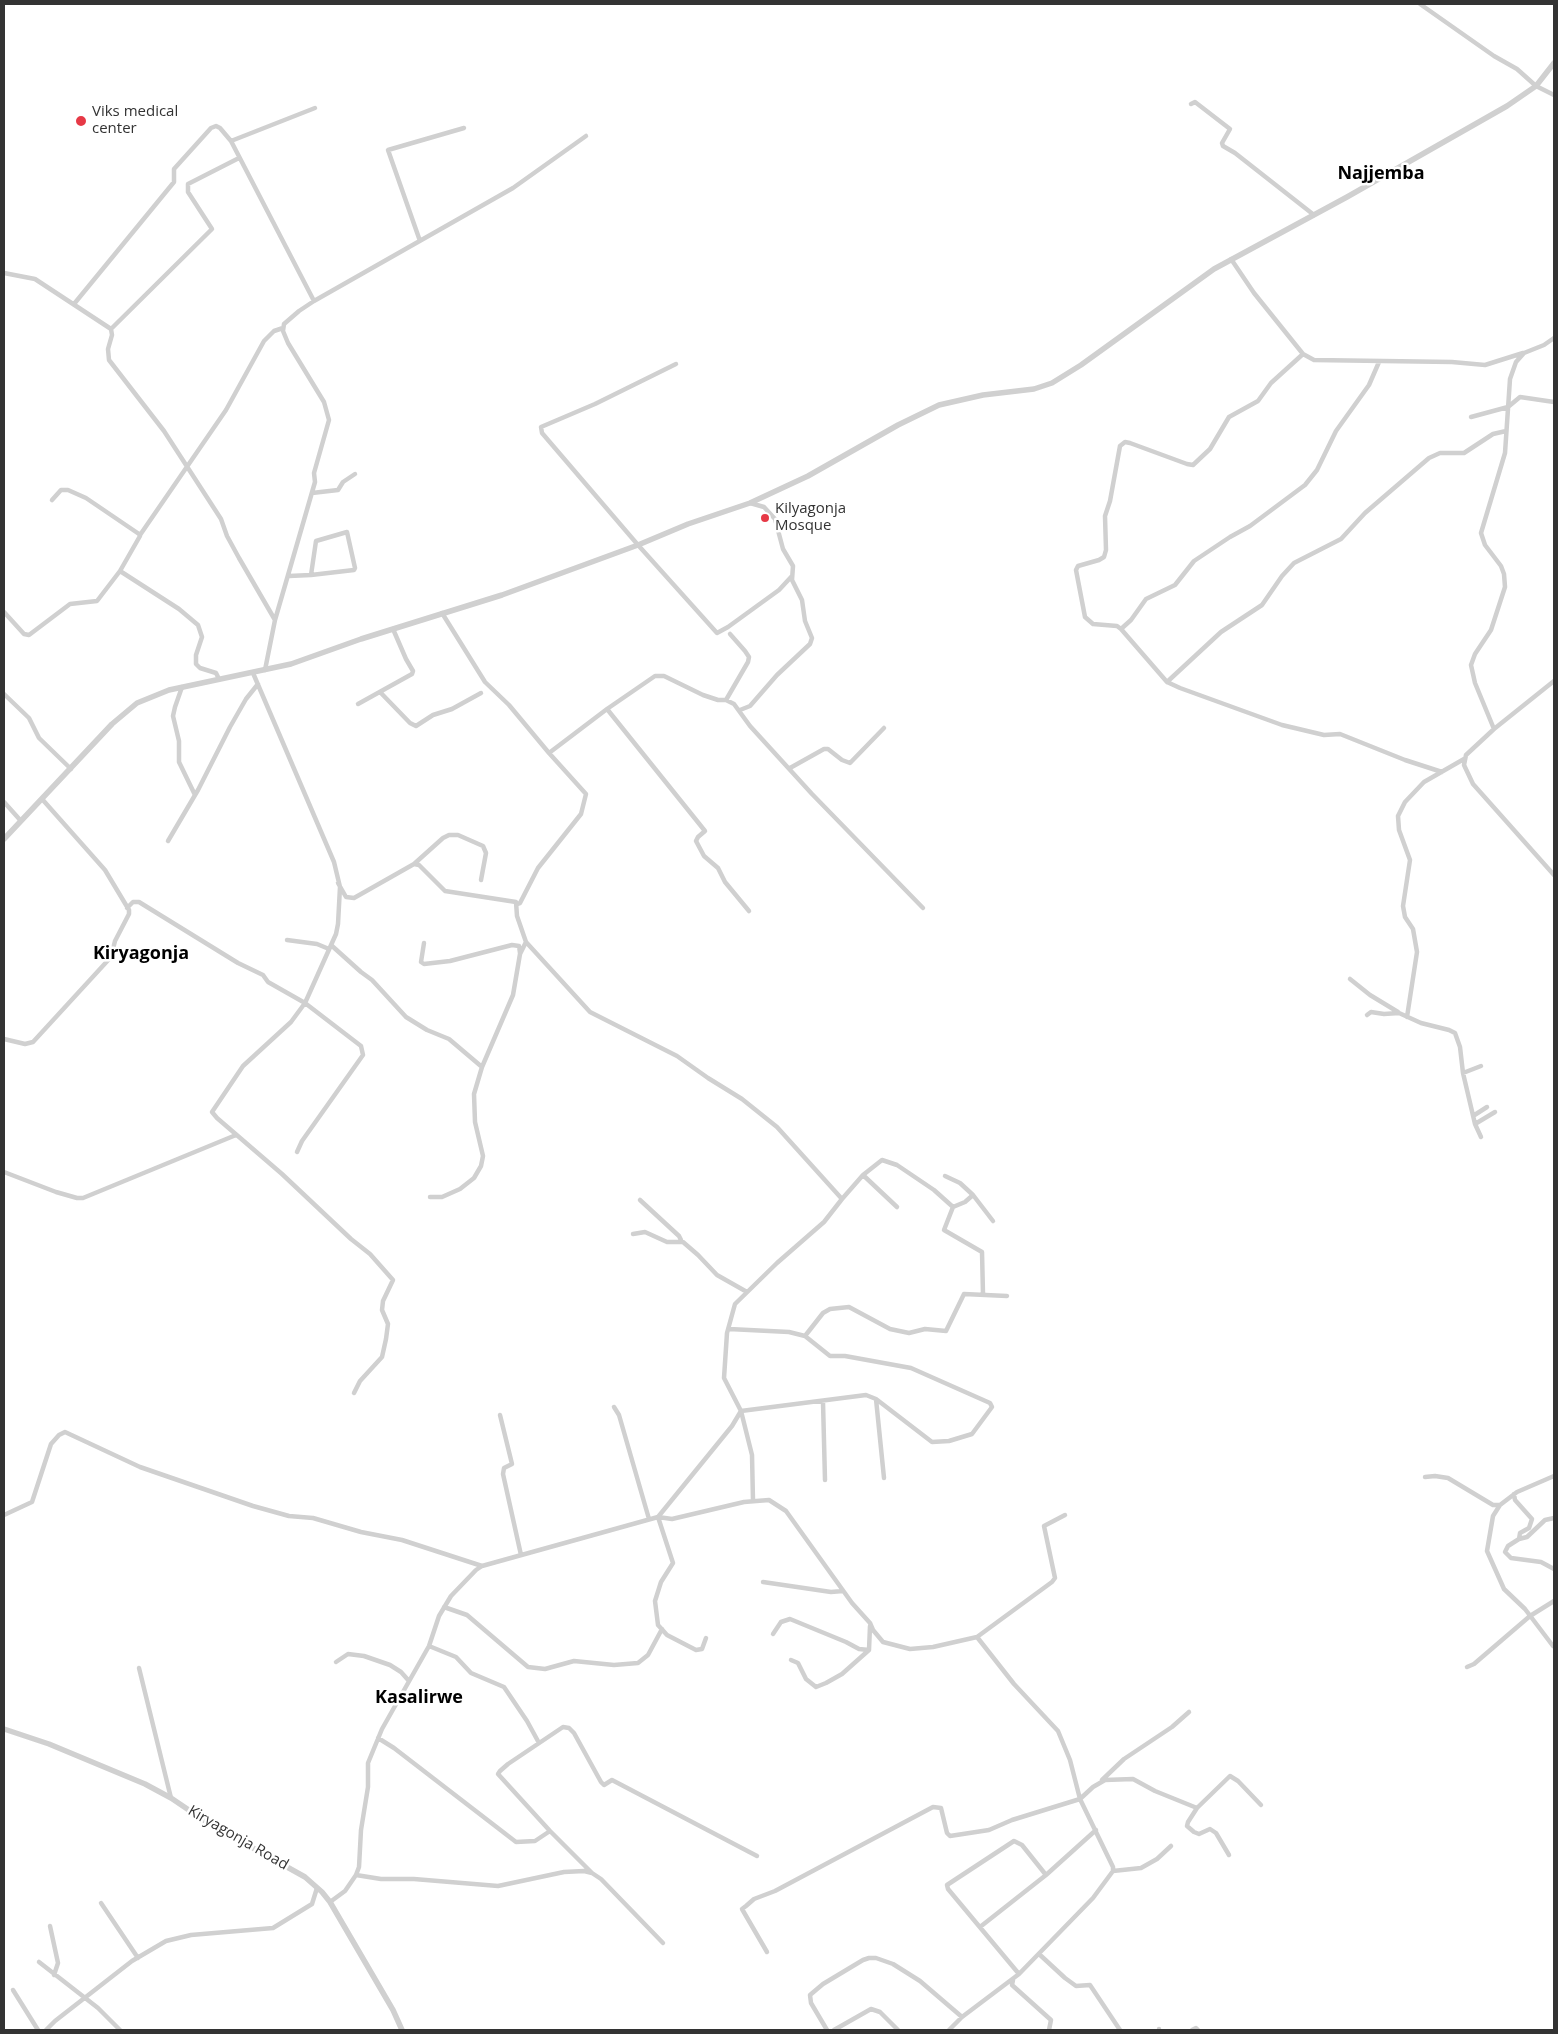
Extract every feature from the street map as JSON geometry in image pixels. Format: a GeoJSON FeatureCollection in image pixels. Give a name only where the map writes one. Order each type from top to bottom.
{"type":"FeatureCollection","features":[{"type":"Feature","properties":{"kind":"street"},"geometry":{"type":"LineString","coordinates":[[1420,4],[1494,56],[1517,68],[1536,86],[1554,95]]}},
{"type":"Feature","properties":{"kind":"street"},"geometry":{"type":"LineString","coordinates":[[4,840],[124,713],[152,696],[182,687],[291,664],[442,612],[502,595],[638,545],[688,524],[750,503],[808,476],[898,425],[939,405],[983,395],[1034,389],[1052,383],[1081,365],[1194,282],[1230,259],[1489,116],[1536,86],[1554,62]]}},
{"type":"Feature","properties":{"kind":"street"},"geometry":{"type":"LineString","coordinates":[[1191,104],[1195,102],[1230,129],[1222,142],[1223,146],[1235,153],[1314,214]]}},
{"type":"Feature","properties":{"kind":"street"},"geometry":{"type":"LineString","coordinates":[[231,141],[314,108]]}},
{"type":"Feature","properties":{"kind":"street"},"geometry":{"type":"LineString","coordinates":[[74,304],[174,182],[174,169],[211,128],[216,126],[231,141],[314,301]]}},
{"type":"Feature","properties":{"kind":"street"},"geometry":{"type":"LineString","coordinates":[[420,241],[388,150],[464,128]]}},
{"type":"Feature","properties":{"kind":"street"},"geometry":{"type":"LineString","coordinates":[[266,670],[275,620],[315,482],[314,473],[329,426],[329,414],[324,402],[288,343],[283,328],[286,321],[314,301],[513,188],[586,136]]}},
{"type":"Feature","properties":{"kind":"street"},"geometry":{"type":"LineString","coordinates":[[111,329],[212,229],[188,192],[188,184],[239,158]]}},
{"type":"Feature","properties":{"kind":"street"},"geometry":{"type":"LineString","coordinates":[[1230,259],[1254,293],[1303,354],[1311,359],[1322,362],[1452,362],[1485,365],[1524,353],[1544,345],[1554,338]]}},
{"type":"Feature","properties":{"kind":"street"},"geometry":{"type":"LineString","coordinates":[[4,273],[35,279],[111,329],[112,335],[108,349],[110,360],[164,431],[221,519],[227,536],[275,620]]}},
{"type":"Feature","properties":{"kind":"street"},"geometry":{"type":"LineString","coordinates":[[4,612],[24,634],[29,635],[70,604],[98,600],[120,571],[140,535],[226,410],[264,341],[274,331],[283,328]]}},
{"type":"Feature","properties":{"kind":"street"},"geometry":{"type":"LineString","coordinates":[[1494,729],[1475,683],[1471,665],[1475,654],[1492,630],[1503,594],[1504,574],[1497,560],[1485,545],[1481,533],[1504,457],[1509,385],[1512,372],[1518,358],[1524,353]]}},
{"type":"Feature","properties":{"kind":"street"},"geometry":{"type":"LineString","coordinates":[[1303,354],[1271,383],[1258,401],[1229,417],[1210,449],[1193,464],[1187,464],[1127,442],[1120,446],[1110,501],[1105,516],[1106,550],[1104,557],[1078,566],[1076,570],[1085,617],[1093,624],[1116,626],[1121,629],[1167,682],[1203,698],[1244,710],[1282,725],[1324,735],[1340,734],[1405,760],[1442,772]]}},
{"type":"Feature","properties":{"kind":"street"},"geometry":{"type":"LineString","coordinates":[[1121,629],[1131,620],[1146,599],[1175,585],[1194,561],[1250,526],[1305,485],[1317,470],[1336,431],[1369,385],[1379,362]]}},
{"type":"Feature","properties":{"kind":"street"},"geometry":{"type":"LineString","coordinates":[[676,364],[595,404],[541,426],[540,430],[638,545],[717,632],[728,627],[776,592],[792,576]]}},
{"type":"Feature","properties":{"kind":"street"},"geometry":{"type":"LineString","coordinates":[[1470,417],[1508,407],[1520,397],[1554,402]]}},
{"type":"Feature","properties":{"kind":"street"},"geometry":{"type":"LineString","coordinates":[[1167,682],[1221,632],[1262,605],[1294,562],[1341,539],[1365,513],[1428,458],[1440,453],[1464,453],[1494,434],[1506,431]]}},
{"type":"Feature","properties":{"kind":"street"},"geometry":{"type":"LineString","coordinates":[[312,493],[338,490],[343,482],[355,474]]}},
{"type":"Feature","properties":{"kind":"street"},"geometry":{"type":"LineString","coordinates":[[52,500],[61,490],[68,490],[86,498],[140,535]]}},
{"type":"Feature","properties":{"kind":"street"},"geometry":{"type":"LineString","coordinates":[[740,710],[750,706],[777,675],[812,641],[805,621],[802,600],[794,585],[792,576],[793,566],[783,549],[775,519],[764,508],[750,503]]}},
{"type":"Feature","properties":{"kind":"street"},"geometry":{"type":"LineString","coordinates":[[289,576],[311,575],[354,570],[347,532],[316,541],[311,575]]}},
{"type":"Feature","properties":{"kind":"street"},"geometry":{"type":"LineString","coordinates":[[120,571],[179,609],[198,625],[202,637],[196,655],[196,664],[200,668],[216,673],[219,679]]}},
{"type":"Feature","properties":{"kind":"street"},"geometry":{"type":"LineString","coordinates":[[442,612],[485,682],[586,794],[581,814],[538,868],[520,903],[517,904]]}},
{"type":"Feature","properties":{"kind":"street"},"geometry":{"type":"LineString","coordinates":[[358,704],[409,676],[413,670],[406,660],[393,629]]}},
{"type":"Feature","properties":{"kind":"street"},"geometry":{"type":"LineString","coordinates":[[726,700],[749,657],[730,634]]}},
{"type":"Feature","properties":{"kind":"street"},"geometry":{"type":"LineString","coordinates":[[253,673],[334,862],[340,887],[338,924],[305,1003],[291,1022],[243,1066],[213,1108],[213,1115],[282,1174],[351,1239],[370,1254],[393,1280],[383,1301],[382,1310],[388,1324],[382,1357],[360,1381],[354,1393]]}},
{"type":"Feature","properties":{"kind":"street"},"geometry":{"type":"LineString","coordinates":[[549,753],[607,709],[655,676],[660,675],[685,684],[703,695],[718,700],[726,700],[740,710],[750,726],[842,826],[923,908]]}},
{"type":"Feature","properties":{"kind":"street"},"geometry":{"type":"LineString","coordinates":[[1407,1017],[1417,952],[1413,929],[1405,917],[1403,906],[1410,860],[1399,830],[1398,816],[1412,793],[1424,782],[1464,759],[1468,752],[1494,729],[1554,681]]}},
{"type":"Feature","properties":{"kind":"street"},"geometry":{"type":"LineString","coordinates":[[168,841],[195,795],[230,727],[258,684]]}},
{"type":"Feature","properties":{"kind":"street"},"geometry":{"type":"LineString","coordinates":[[182,687],[173,716],[179,741],[179,762],[195,795]]}},
{"type":"Feature","properties":{"kind":"street"},"geometry":{"type":"LineString","coordinates":[[380,692],[410,723],[416,726],[434,715],[452,709],[481,693]]}},
{"type":"Feature","properties":{"kind":"street"},"geometry":{"type":"LineString","coordinates":[[4,694],[28,718],[39,738],[71,769]]}},
{"type":"Feature","properties":{"kind":"street"},"geometry":{"type":"LineString","coordinates":[[607,709],[705,831],[696,841],[704,856],[718,868],[725,882],[749,911]]}},
{"type":"Feature","properties":{"kind":"street"},"geometry":{"type":"LineString","coordinates":[[790,768],[824,749],[831,751],[842,760],[850,763],[853,762],[884,728]]}},
{"type":"Feature","properties":{"kind":"street"},"geometry":{"type":"LineString","coordinates":[[1464,759],[1464,765],[1473,784],[1554,875]]}},
{"type":"Feature","properties":{"kind":"street"},"geometry":{"type":"LineString","coordinates":[[4,1039],[25,1044],[33,1042],[111,957],[115,942],[129,914],[129,910],[105,870],[42,799]]}},
{"type":"Feature","properties":{"kind":"street"},"geometry":{"type":"LineString","coordinates":[[4,802],[21,821]]}},
{"type":"Feature","properties":{"kind":"street"},"geometry":{"type":"LineString","coordinates":[[338,883],[346,897],[354,898],[414,864],[443,838],[449,835],[458,835],[483,846],[486,853],[481,880]]}},
{"type":"Feature","properties":{"kind":"street"},"geometry":{"type":"LineString","coordinates":[[414,864],[419,865],[445,891],[505,899],[517,904]]}},
{"type":"Feature","properties":{"kind":"street"},"geometry":{"type":"LineString","coordinates":[[127,908],[133,902],[139,902],[238,963],[263,975],[270,983],[305,1003],[359,1044],[363,1053],[352,1073],[302,1141],[297,1152]]}},
{"type":"Feature","properties":{"kind":"street"},"geometry":{"type":"LineString","coordinates":[[517,904],[517,916],[526,942],[590,1012],[677,1056],[763,1114],[842,1199]]}},
{"type":"Feature","properties":{"kind":"street"},"geometry":{"type":"LineString","coordinates":[[287,940],[330,947],[372,980],[406,1017],[427,1030],[449,1039],[482,1067]]}},
{"type":"Feature","properties":{"kind":"street"},"geometry":{"type":"LineString","coordinates":[[520,954],[526,942]]}},
{"type":"Feature","properties":{"kind":"street"},"geometry":{"type":"LineString","coordinates":[[424,943],[421,962],[424,964],[450,961],[512,945],[519,946],[520,954],[513,995],[482,1067],[474,1094],[473,1106],[482,1156],[481,1166],[474,1178],[460,1189],[442,1197],[430,1197]]}},
{"type":"Feature","properties":{"kind":"street"},"geometry":{"type":"LineString","coordinates":[[1350,979],[1370,995],[1399,1013],[1421,1023],[1449,1030],[1455,1034],[1460,1048],[1463,1073],[1475,1124],[1481,1137]]}},
{"type":"Feature","properties":{"kind":"street"},"geometry":{"type":"LineString","coordinates":[[1367,1015],[1371,1012],[1384,1014],[1399,1013]]}},
{"type":"Feature","properties":{"kind":"street"},"geometry":{"type":"LineString","coordinates":[[1463,1073],[1481,1066]]}},
{"type":"Feature","properties":{"kind":"street"},"geometry":{"type":"LineString","coordinates":[[1473,1116],[1487,1107]]}},
{"type":"Feature","properties":{"kind":"street"},"geometry":{"type":"LineString","coordinates":[[1475,1124],[1495,1112]]}},
{"type":"Feature","properties":{"kind":"street"},"geometry":{"type":"LineString","coordinates":[[4,1172],[56,1192],[83,1198],[92,1196],[236,1135]]}},
{"type":"Feature","properties":{"kind":"street"},"geometry":{"type":"LineString","coordinates":[[753,1501],[752,1454],[741,1411],[724,1378],[728,1329],[735,1304],[776,1262],[824,1222],[863,1174],[882,1160],[890,1162],[934,1190],[953,1207]]}},
{"type":"Feature","properties":{"kind":"street"},"geometry":{"type":"LineString","coordinates":[[863,1174],[897,1207]]}},
{"type":"Feature","properties":{"kind":"street"},"geometry":{"type":"LineString","coordinates":[[946,1176],[960,1183],[973,1195],[993,1220]]}},
{"type":"Feature","properties":{"kind":"street"},"geometry":{"type":"LineString","coordinates":[[973,1195],[965,1202],[953,1207],[944,1230],[982,1252],[983,1294]]}},
{"type":"Feature","properties":{"kind":"street"},"geometry":{"type":"LineString","coordinates":[[640,1200],[679,1236],[681,1240],[678,1242]]}},
{"type":"Feature","properties":{"kind":"street"},"geometry":{"type":"LineString","coordinates":[[632,1234],[644,1232],[667,1242],[683,1242],[698,1254],[717,1275],[747,1292]]}},
{"type":"Feature","properties":{"kind":"street"},"geometry":{"type":"LineString","coordinates":[[805,1336],[823,1313],[849,1307],[890,1329],[909,1333],[925,1329],[946,1331],[964,1294],[1007,1296]]}},
{"type":"Feature","properties":{"kind":"street"},"geometry":{"type":"LineString","coordinates":[[658,1517],[732,1426],[741,1411],[866,1395],[876,1399],[932,1442],[949,1441],[972,1434],[992,1407],[990,1403],[911,1368],[845,1356],[830,1356],[805,1336],[788,1332],[728,1329]]}},
{"type":"Feature","properties":{"kind":"street"},"geometry":{"type":"LineString","coordinates":[[876,1399],[884,1478]]}},
{"type":"Feature","properties":{"kind":"street"},"geometry":{"type":"LineString","coordinates":[[823,1402],[825,1480]]}},
{"type":"Feature","properties":{"kind":"street"},"geometry":{"type":"LineString","coordinates":[[614,1407],[619,1415],[649,1519]]}},
{"type":"Feature","properties":{"kind":"street"},"geometry":{"type":"LineString","coordinates":[[500,1415],[512,1464],[504,1468],[503,1474],[521,1555]]}},
{"type":"Feature","properties":{"kind":"street"},"geometry":{"type":"LineString","coordinates":[[4,1515],[32,1502],[51,1444],[59,1435],[65,1432],[140,1467],[253,1506],[289,1516],[314,1518],[387,1539],[402,1540],[482,1566]]}},
{"type":"Feature","properties":{"kind":"street"},"geometry":{"type":"LineString","coordinates":[[1425,1477],[1448,1478],[1493,1505],[1500,1504],[1514,1494],[1554,1476]]}},
{"type":"Feature","properties":{"kind":"street"},"geometry":{"type":"LineString","coordinates":[[1514,1494],[1516,1500],[1532,1519],[1529,1528],[1520,1533],[1519,1539]]}},
{"type":"Feature","properties":{"kind":"street"},"geometry":{"type":"LineString","coordinates":[[330,1902],[345,1891],[356,1875],[361,1855],[361,1830],[367,1801],[368,1763],[378,1738],[429,1646],[444,1607],[451,1596],[482,1566],[649,1519],[658,1517],[672,1518],[753,1501],[769,1500],[786,1511],[843,1591],[870,1622],[873,1630],[883,1642],[910,1649],[933,1647],[977,1637],[1052,1582],[1055,1578],[1044,1526],[1065,1514]]}},
{"type":"Feature","properties":{"kind":"street"},"geometry":{"type":"LineString","coordinates":[[1500,1504],[1494,1516],[1487,1551],[1504,1589],[1530,1616],[1553,1646]]}},
{"type":"Feature","properties":{"kind":"street"},"geometry":{"type":"LineString","coordinates":[[658,1517],[673,1563],[661,1582],[654,1601],[656,1619],[667,1635],[696,1650],[702,1649],[706,1638]]}},
{"type":"Feature","properties":{"kind":"street"},"geometry":{"type":"LineString","coordinates":[[1554,1518],[1545,1520],[1527,1537],[1519,1539],[1508,1546],[1505,1552],[1506,1555],[1512,1558],[1541,1562],[1554,1569]]}},
{"type":"Feature","properties":{"kind":"street"},"geometry":{"type":"LineString","coordinates":[[763,1582],[831,1592],[843,1591]]}},
{"type":"Feature","properties":{"kind":"street"},"geometry":{"type":"LineString","coordinates":[[1467,1667],[1474,1664],[1530,1616],[1554,1601]]}},
{"type":"Feature","properties":{"kind":"street"},"geometry":{"type":"LineString","coordinates":[[444,1607],[467,1615],[528,1666],[545,1669],[574,1661],[614,1665],[638,1663],[648,1655],[662,1629]]}},
{"type":"Feature","properties":{"kind":"street"},"geometry":{"type":"LineString","coordinates":[[773,1634],[781,1622],[790,1620],[846,1642],[858,1650],[869,1650]]}},
{"type":"Feature","properties":{"kind":"street"},"geometry":{"type":"LineString","coordinates":[[791,1660],[798,1663],[806,1679],[816,1687],[842,1674],[869,1650],[870,1622]]}},
{"type":"Feature","properties":{"kind":"street"},"geometry":{"type":"LineString","coordinates":[[949,2030],[962,2017],[1013,1980],[1093,1898],[1113,1871],[1113,1866],[1080,1799],[1070,1760],[1058,1731],[1014,1684],[977,1637]]}},
{"type":"Feature","properties":{"kind":"street"},"geometry":{"type":"LineString","coordinates":[[429,1646],[456,1657],[471,1673],[504,1688],[527,1721],[539,1743]]}},
{"type":"Feature","properties":{"kind":"street"},"geometry":{"type":"LineString","coordinates":[[336,1662],[348,1654],[364,1656],[390,1665],[401,1672],[408,1681]]}},
{"type":"Feature","properties":{"kind":"street"},"geometry":{"type":"LineString","coordinates":[[139,1668],[171,1798]]}},
{"type":"Feature","properties":{"kind":"street"},"geometry":{"type":"LineString","coordinates":[[767,1952],[742,1909],[754,1899],[775,1891],[933,1807],[941,1808],[947,1833],[950,1836],[989,1830],[1012,1820],[1080,1799],[1124,1759],[1172,1727],[1189,1712]]}},
{"type":"Feature","properties":{"kind":"street"},"geometry":{"type":"LineString","coordinates":[[663,1943],[608,1886],[592,1873],[550,1831],[498,1774],[500,1771],[563,1727],[569,1728],[574,1733],[601,1782],[604,1784],[612,1780],[757,1856]]}},
{"type":"Feature","properties":{"kind":"street","name":"Kiryagonja Road"},"geometry":{"type":"LineString","coordinates":[[4,1729],[58,1748],[145,1784],[171,1798],[208,1823],[305,1877],[330,1902],[393,2010],[402,2030]]}},
{"type":"Feature","properties":{"kind":"street"},"geometry":{"type":"LineString","coordinates":[[378,1738],[394,1748],[516,1842],[535,1841],[550,1831]]}},
{"type":"Feature","properties":{"kind":"street"},"geometry":{"type":"LineString","coordinates":[[1229,1855],[1216,1833],[1210,1829],[1199,1834],[1187,1826],[1197,1808],[1226,1778],[1232,1776],[1261,1805]]}},
{"type":"Feature","properties":{"kind":"street"},"geometry":{"type":"LineString","coordinates":[[1102,1780],[1133,1779],[1155,1791],[1197,1808]]}},
{"type":"Feature","properties":{"kind":"street"},"geometry":{"type":"LineString","coordinates":[[980,1928],[1046,1875],[1096,1830]]}},
{"type":"Feature","properties":{"kind":"street"},"geometry":{"type":"LineString","coordinates":[[1019,1974],[948,1889],[948,1883],[1014,1841],[1022,1845],[1046,1875]]}},
{"type":"Feature","properties":{"kind":"street"},"geometry":{"type":"LineString","coordinates":[[1113,1871],[1141,1868],[1157,1859],[1171,1846]]}},
{"type":"Feature","properties":{"kind":"street"},"geometry":{"type":"LineString","coordinates":[[356,1875],[381,1879],[414,1879],[492,1887],[564,1872],[584,1871],[592,1873]]}},
{"type":"Feature","properties":{"kind":"street"},"geometry":{"type":"LineString","coordinates":[[46,2030],[84,1998],[138,1958],[171,1938],[219,1931],[251,1931],[273,1928],[312,1904],[317,1888]]}},
{"type":"Feature","properties":{"kind":"street"},"geometry":{"type":"LineString","coordinates":[[101,1903],[138,1958]]}},
{"type":"Feature","properties":{"kind":"street"},"geometry":{"type":"LineString","coordinates":[[50,1926],[58,1963],[54,1975]]}},
{"type":"Feature","properties":{"kind":"street"},"geometry":{"type":"LineString","coordinates":[[1039,1954],[1076,1986],[1090,1985],[1120,2030]]}},
{"type":"Feature","properties":{"kind":"street"},"geometry":{"type":"LineString","coordinates":[[827,2030],[811,2003],[810,1995],[823,1984],[869,1958],[876,1958],[893,1964],[920,1981],[962,2017]]}},
{"type":"Feature","properties":{"kind":"street"},"geometry":{"type":"LineString","coordinates":[[39,1962],[98,2008],[120,2030]]}},
{"type":"Feature","properties":{"kind":"street"},"geometry":{"type":"LineString","coordinates":[[1013,1980],[1012,1985],[1051,2020],[1049,2030]]}},
{"type":"Feature","properties":{"kind":"street"},"geometry":{"type":"LineString","coordinates":[[13,1990],[38,2030]]}},
{"type":"Feature","properties":{"kind":"street"},"geometry":{"type":"LineString","coordinates":[[834,2030],[871,2009],[880,2012],[898,2030]]}},
{"type":"Feature","properties":{"kind":"street"},"geometry":{"type":"LineString","coordinates":[[1192,2030],[1196,2028],[1198,2030]]}},
{"type":"Feature","properties":{"kind":"place","name":"Viks medical center"},"geometry":{"type":"Point","coordinates":[81,121]}},
{"type":"Feature","properties":{"kind":"place","name":"Kilyagonja Mosque"},"geometry":{"type":"Point","coordinates":[765,518]}},
{"type":"Feature","properties":{"kind":"district","name":"Najjemba"},"geometry":{"type":"Point","coordinates":[1381,174]}},
{"type":"Feature","properties":{"kind":"district","name":"Kiryagonja"},"geometry":{"type":"Point","coordinates":[141,954]}},
{"type":"Feature","properties":{"kind":"district","name":"Kasalirwe"},"geometry":{"type":"Point","coordinates":[419,1698]}}]}
